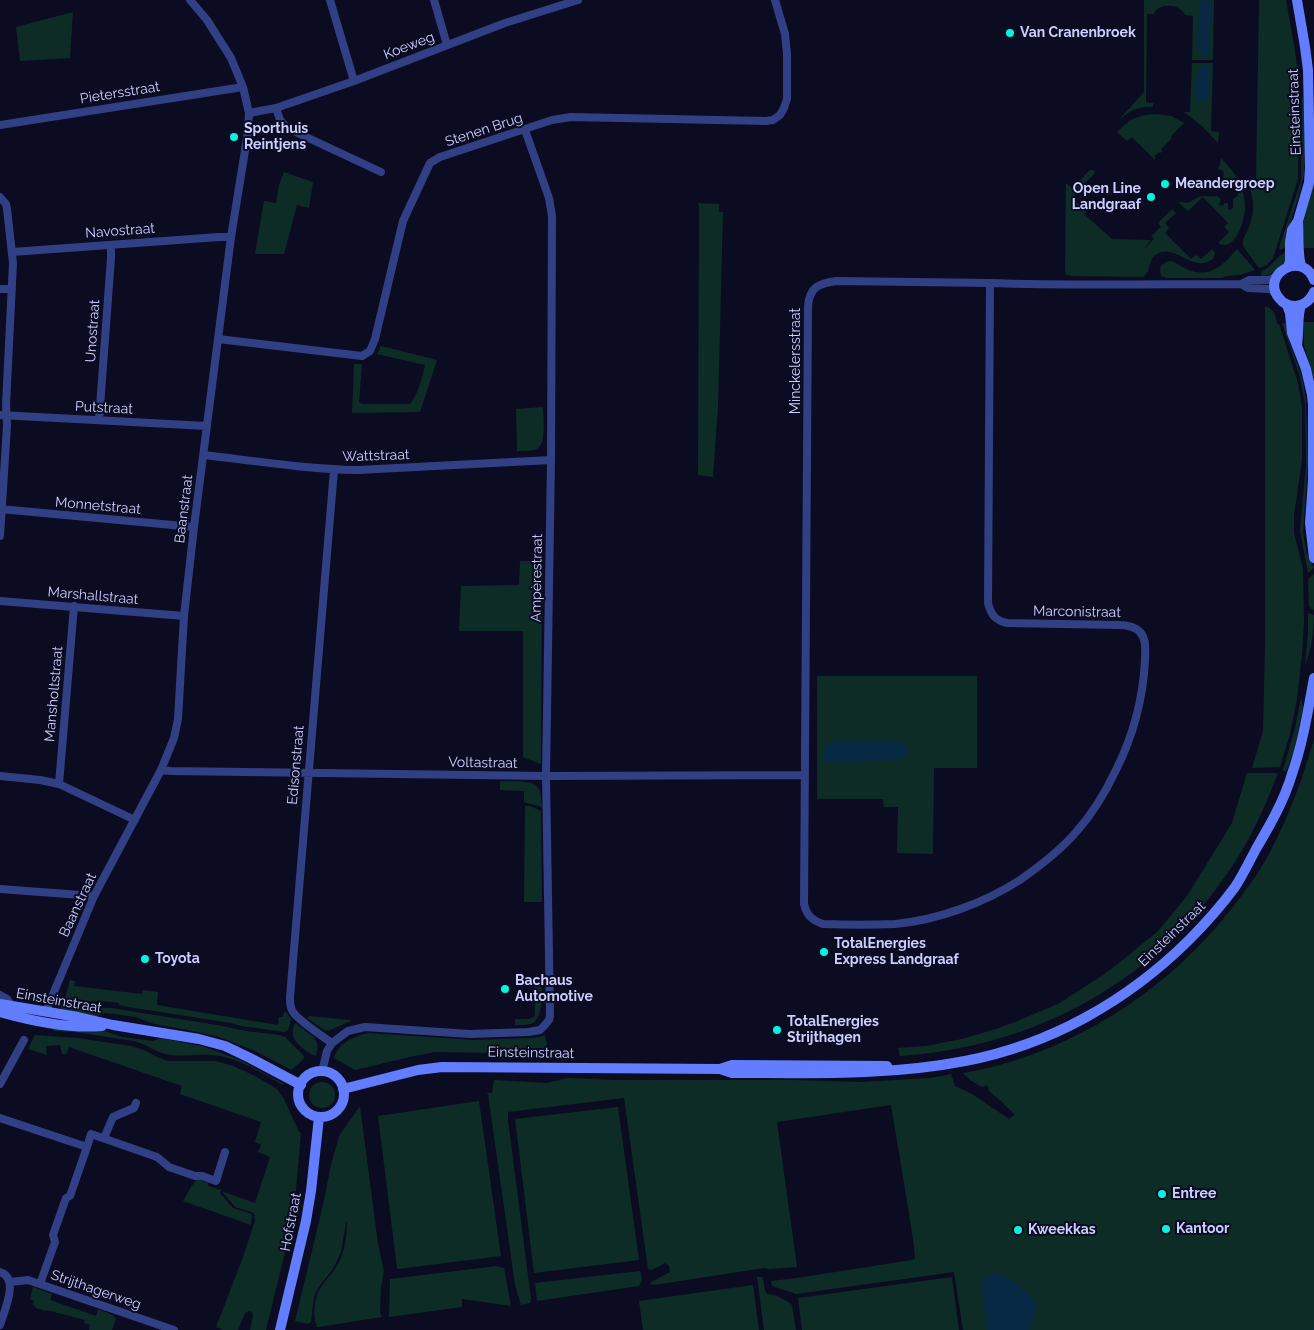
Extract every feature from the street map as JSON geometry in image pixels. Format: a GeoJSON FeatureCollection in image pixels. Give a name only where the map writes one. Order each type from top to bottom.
{"type":"FeatureCollection","features":[{"type":"Feature","properties":{"kind":"main road","name":"Einsteinstraat"},"geometry":{"type":"LineString","coordinates":[[1288,266],[1292,230],[1298,221],[1310,168],[1308,70],[1297,0]]}},
{"type":"Feature","properties":{"kind":"main road","name":"Einsteinstraat"},"geometry":{"type":"LineString","coordinates":[[1298,221],[1299,260],[1302,267]]}},
{"type":"Feature","properties":{"kind":"main road"},"geometry":{"type":"LineString","coordinates":[[1314,280],[1310,272],[1295,265],[1288,266],[1281,271],[1274,284],[1275,292],[1280,300],[1287,305],[1301,305],[1309,300],[1314,292]]}},
{"type":"Feature","properties":{"kind":"main road"},"geometry":{"type":"LineString","coordinates":[[1287,305],[1290,313],[1292,333],[1309,381],[1313,405],[1313,480],[1310,523],[1314,558]]}},
{"type":"Feature","properties":{"kind":"main road"},"geometry":{"type":"LineString","coordinates":[[1297,346],[1301,305]]}},
{"type":"Feature","properties":{"kind":"main road","name":"Einsteinstraat"},"geometry":{"type":"LineString","coordinates":[[343,1089],[418,1070],[442,1067],[720,1069],[732,1073],[822,1074],[875,1072],[948,1064],[983,1057],[1053,1034],[1082,1020],[1132,989],[1171,957],[1207,921],[1235,887],[1274,819],[1292,775],[1302,742],[1314,678]]}},
{"type":"Feature","properties":{"kind":"main road","name":"Einsteinstraat"},"geometry":{"type":"LineString","coordinates":[[0,1004],[85,1018],[218,1044],[250,1058],[301,1085]]}},
{"type":"Feature","properties":{"kind":"main road","name":"Einsteinstraat"},"geometry":{"type":"LineString","coordinates":[[0,1012],[48,1023],[98,1027],[113,1025]]}},
{"type":"Feature","properties":{"kind":"main road"},"geometry":{"type":"LineString","coordinates":[[322,1072],[336,1077],[342,1084],[344,1095],[340,1107],[331,1115],[319,1117],[308,1113],[300,1103],[299,1091],[305,1079],[311,1074],[322,1072]]}},
{"type":"Feature","properties":{"kind":"main road","name":"Hofstraat"},"geometry":{"type":"LineString","coordinates":[[280,1330],[307,1214],[319,1117]]}},
{"type":"Feature","properties":{"kind":"street","name":"Baanstraat"},"geometry":{"type":"LineString","coordinates":[[46,1011],[94,896],[161,770],[174,738],[178,719],[184,616],[194,527],[231,237],[248,132],[249,113],[238,72],[207,20],[190,0]]}},
{"type":"Feature","properties":{"kind":"street"},"geometry":{"type":"LineString","coordinates":[[330,0],[354,80]]}},
{"type":"Feature","properties":{"kind":"street"},"geometry":{"type":"LineString","coordinates":[[434,0],[447,45]]}},
{"type":"Feature","properties":{"kind":"street","name":"Koeweg"},"geometry":{"type":"LineString","coordinates":[[249,113],[276,108],[505,23],[578,0]]}},
{"type":"Feature","properties":{"kind":"street","name":"Stenen Brug"},"geometry":{"type":"LineString","coordinates":[[218,339],[362,356],[370,351],[375,339],[403,221],[430,163],[440,157],[552,120],[571,117],[773,120],[780,115],[787,99],[785,34],[775,0]]}},
{"type":"Feature","properties":{"kind":"street","name":"Pietersstraat"},"geometry":{"type":"LineString","coordinates":[[0,125],[243,87]]}},
{"type":"Feature","properties":{"kind":"street"},"geometry":{"type":"LineString","coordinates":[[276,108],[280,120],[287,128],[381,172]]}},
{"type":"Feature","properties":{"kind":"street","name":"Ampèrestraat"},"geometry":{"type":"LineString","coordinates":[[332,1043],[348,1031],[364,1027],[470,1034],[528,1032],[542,1028],[547,1024],[550,1016],[546,776],[551,460],[552,216],[549,198],[525,130]]}},
{"type":"Feature","properties":{"kind":"street"},"geometry":{"type":"LineString","coordinates":[[0,197],[6,204],[12,252],[12,289],[4,415],[8,426],[0,536]]}},
{"type":"Feature","properties":{"kind":"street","name":"Navostraat"},"geometry":{"type":"LineString","coordinates":[[12,252],[231,237]]}},
{"type":"Feature","properties":{"kind":"street","name":"Unostraat"},"geometry":{"type":"LineString","coordinates":[[99,420],[111,244]]}},
{"type":"Feature","properties":{"kind":"street","name":"Minckelersstraat"},"geometry":{"type":"LineString","coordinates":[[805,775],[808,301],[811,292],[821,283],[837,281],[1241,284],[1249,280],[1276,278]]}},
{"type":"Feature","properties":{"kind":"street","name":"Marconistraat"},"geometry":{"type":"LineString","coordinates":[[805,775],[804,904],[808,916],[823,924],[896,924],[944,914],[983,900],[1019,880],[1048,859],[1078,830],[1116,772],[1128,743],[1143,686],[1146,649],[1141,632],[1129,626],[1119,625],[1007,623],[993,617],[990,611],[988,603],[990,283]]}},
{"type":"Feature","properties":{"kind":"street","name":"Minckelersstraat"},"geometry":{"type":"LineString","coordinates":[[1241,284],[1248,288],[1268,289],[1275,292]]}},
{"type":"Feature","properties":{"kind":"street"},"geometry":{"type":"LineString","coordinates":[[0,288],[12,289]]}},
{"type":"Feature","properties":{"kind":"street","name":"Putstraat"},"geometry":{"type":"LineString","coordinates":[[4,415],[207,426]]}},
{"type":"Feature","properties":{"kind":"street","name":"Wattstraat"},"geometry":{"type":"LineString","coordinates":[[204,455],[334,470],[551,460]]}},
{"type":"Feature","properties":{"kind":"street","name":"Edisonstraat"},"geometry":{"type":"LineString","coordinates":[[332,1043],[297,1017],[290,1006],[334,470]]}},
{"type":"Feature","properties":{"kind":"street","name":"Monnetstraat"},"geometry":{"type":"LineString","coordinates":[[1,509],[194,527]]}},
{"type":"Feature","properties":{"kind":"street","name":"Marshallstraat"},"geometry":{"type":"LineString","coordinates":[[0,601],[184,616]]}},
{"type":"Feature","properties":{"kind":"street","name":"Mansholtstraat"},"geometry":{"type":"LineString","coordinates":[[59,784],[74,606]]}},
{"type":"Feature","properties":{"kind":"street","name":"Voltastraat"},"geometry":{"type":"LineString","coordinates":[[161,770],[308,774],[546,776],[805,775]]}},
{"type":"Feature","properties":{"kind":"street"},"geometry":{"type":"LineString","coordinates":[[0,776],[59,784],[135,820]]}},
{"type":"Feature","properties":{"kind":"street"},"geometry":{"type":"LineString","coordinates":[[0,889],[94,896]]}},
{"type":"Feature","properties":{"kind":"street"},"geometry":{"type":"LineString","coordinates":[[0,995],[8,999],[12,1006]]}},
{"type":"Feature","properties":{"kind":"street"},"geometry":{"type":"LineString","coordinates":[[0,1084],[24,1040]]}},
{"type":"Feature","properties":{"kind":"street"},"geometry":{"type":"LineString","coordinates":[[322,1072],[327,1051],[332,1043]]}},
{"type":"Feature","properties":{"kind":"street"},"geometry":{"type":"LineString","coordinates":[[104,1138],[113,1117],[134,1108],[136,1103]]}},
{"type":"Feature","properties":{"kind":"street"},"geometry":{"type":"LineString","coordinates":[[0,1118],[87,1147]]}},
{"type":"Feature","properties":{"kind":"street"},"geometry":{"type":"LineString","coordinates":[[40,1284],[54,1242],[53,1235],[66,1198],[70,1196],[91,1134],[157,1157],[169,1167],[216,1181],[225,1152]]}},
{"type":"Feature","properties":{"kind":"street"},"geometry":{"type":"LineString","coordinates":[[0,1272],[4,1273],[10,1282],[9,1293],[0,1325]]}},
{"type":"Feature","properties":{"kind":"street","name":"Strijthagerweg"},"geometry":{"type":"LineString","coordinates":[[10,1282],[28,1280],[174,1330]]}},
{"type":"Feature","properties":{"kind":"green space"},"geometry":{"type":"Polygon","coordinates":[[[1144,0],[1214,0],[1213,60],[1192,60],[1193,16],[1185,15],[1183,11],[1170,6],[1156,10],[1154,14],[1147,14],[1146,102],[1153,103],[1153,107],[1143,107],[1134,110],[1117,122],[1144,92],[1144,0]]]}},
{"type":"Feature","properties":{"kind":"green space"},"geometry":{"type":"Polygon","coordinates":[[[1259,0],[1286,0],[1298,72],[1299,93],[1298,179],[1273,258],[1267,265],[1259,268],[1243,246],[1243,243],[1253,210],[1249,180],[1256,180],[1259,0]]]}},
{"type":"Feature","properties":{"kind":"green space"},"geometry":{"type":"Polygon","coordinates":[[[73,12],[70,58],[20,61],[16,27],[73,12]]]}},
{"type":"Feature","properties":{"kind":"green space"},"geometry":{"type":"Polygon","coordinates":[[[1192,63],[1213,63],[1211,131],[1219,132],[1218,143],[1202,126],[1184,112],[1190,112],[1192,63]]]}},
{"type":"Feature","properties":{"kind":"green space"},"geometry":{"type":"Polygon","coordinates":[[[1302,97],[1305,136],[1304,174],[1289,227],[1286,247],[1280,250],[1279,248],[1301,180],[1302,97]]]}},
{"type":"Feature","properties":{"kind":"green space"},"geometry":{"type":"Polygon","coordinates":[[[1144,115],[1171,116],[1184,123],[1161,149],[1163,151],[1154,156],[1156,158],[1154,159],[1132,137],[1127,141],[1117,132],[1134,119],[1144,115]]]}},
{"type":"Feature","properties":{"kind":"green space"},"geometry":{"type":"Polygon","coordinates":[[[1221,158],[1239,181],[1226,185],[1223,180],[1223,171],[1217,170],[1221,158]]]}},
{"type":"Feature","properties":{"kind":"green space"},"geometry":{"type":"Polygon","coordinates":[[[1090,170],[1095,172],[1094,174],[1076,192],[1077,194],[1073,198],[1086,212],[1084,214],[1112,239],[1151,240],[1142,251],[1154,239],[1151,236],[1161,227],[1158,223],[1172,209],[1176,213],[1165,223],[1169,228],[1165,233],[1191,259],[1196,255],[1201,259],[1212,249],[1215,253],[1213,259],[1205,263],[1198,263],[1171,252],[1164,252],[1154,256],[1148,272],[1143,277],[1066,275],[1066,183],[1072,188],[1090,170]]]}},
{"type":"Feature","properties":{"kind":"green space"},"geometry":{"type":"Polygon","coordinates":[[[284,172],[313,182],[309,208],[297,205],[284,254],[255,254],[264,201],[276,203],[279,185],[284,172]]]}},
{"type":"Feature","properties":{"kind":"green space"},"geometry":{"type":"Polygon","coordinates":[[[1314,180],[1314,248],[1303,248],[1302,230],[1314,180]]]}},
{"type":"Feature","properties":{"kind":"green space"},"geometry":{"type":"Polygon","coordinates":[[[1240,183],[1245,201],[1244,217],[1234,240],[1225,245],[1218,243],[1229,232],[1224,227],[1228,223],[1203,197],[1188,211],[1178,202],[1187,203],[1202,196],[1217,196],[1221,199],[1219,205],[1222,206],[1228,203],[1228,209],[1230,210],[1233,208],[1233,199],[1239,192],[1227,187],[1240,183]]]}},
{"type":"Feature","properties":{"kind":"green space"},"geometry":{"type":"Polygon","coordinates":[[[698,203],[719,204],[719,212],[723,212],[718,407],[713,477],[698,475],[698,203]]]}},
{"type":"Feature","properties":{"kind":"green space"},"geometry":{"type":"Polygon","coordinates":[[[1237,249],[1255,270],[1222,278],[1166,278],[1161,276],[1161,266],[1170,261],[1193,271],[1209,272],[1223,263],[1237,249]]]}},
{"type":"Feature","properties":{"kind":"green space"},"geometry":{"type":"Polygon","coordinates":[[[1286,252],[1282,265],[1270,274],[1261,276],[1262,271],[1286,252]]]}},
{"type":"Feature","properties":{"kind":"green space"},"geometry":{"type":"Polygon","coordinates":[[[1265,306],[1272,311],[1277,324],[1279,324],[1298,383],[1302,408],[1302,460],[1294,515],[1294,533],[1303,569],[1304,622],[1297,699],[1290,734],[1280,767],[1252,768],[1263,731],[1265,646],[1265,306]]]}},
{"type":"Feature","properties":{"kind":"green space"},"geometry":{"type":"Polygon","coordinates":[[[1303,322],[1314,322],[1314,379],[1304,345],[1303,322]]]}},
{"type":"Feature","properties":{"kind":"green space"},"geometry":{"type":"Polygon","coordinates":[[[1282,323],[1286,323],[1290,344],[1303,380],[1306,402],[1308,462],[1303,533],[1307,554],[1314,568],[1308,573],[1300,531],[1306,465],[1305,404],[1300,377],[1282,323]]]}},
{"type":"Feature","properties":{"kind":"green space"},"geometry":{"type":"Polygon","coordinates":[[[381,346],[437,360],[420,412],[352,413],[354,364],[362,364],[359,402],[362,404],[410,404],[413,401],[425,365],[377,354],[381,346]]]}},
{"type":"Feature","properties":{"kind":"green space"},"geometry":{"type":"Polygon","coordinates":[[[543,407],[543,436],[540,446],[535,450],[517,451],[516,409],[543,407]]]}},
{"type":"Feature","properties":{"kind":"green space"},"geometry":{"type":"Polygon","coordinates":[[[520,561],[542,561],[541,764],[523,757],[523,631],[459,631],[461,586],[519,585],[520,561]]]}},
{"type":"Feature","properties":{"kind":"green space"},"geometry":{"type":"Polygon","coordinates":[[[1314,574],[1314,610],[1309,606],[1308,581],[1314,574]]]}},
{"type":"Feature","properties":{"kind":"green space"},"geometry":{"type":"Polygon","coordinates":[[[1308,613],[1314,615],[1314,622],[1312,641],[1305,666],[1308,632],[1308,613]]]}},
{"type":"Feature","properties":{"kind":"green space"},"geometry":{"type":"Polygon","coordinates":[[[817,676],[977,676],[977,768],[934,768],[933,854],[897,853],[898,807],[884,807],[883,799],[817,799],[817,676]]]}},
{"type":"Feature","properties":{"kind":"green space"},"geometry":{"type":"Polygon","coordinates":[[[1301,698],[1303,708],[1293,754],[1286,772],[1283,770],[1301,698]]]}},
{"type":"Feature","properties":{"kind":"green space"},"geometry":{"type":"Polygon","coordinates":[[[1314,739],[1314,1330],[963,1330],[954,1272],[796,1294],[772,1286],[771,1281],[912,1260],[915,1258],[891,1105],[777,1122],[797,1267],[764,1268],[654,1285],[650,1284],[651,1282],[670,1272],[669,1266],[665,1263],[652,1270],[648,1269],[624,1098],[508,1112],[531,1299],[530,1303],[521,1305],[515,1285],[488,1094],[486,1093],[492,1093],[494,1080],[547,1083],[568,1078],[861,1082],[931,1078],[951,1074],[955,1086],[972,1094],[1009,1119],[1015,1115],[989,1091],[987,1085],[982,1087],[963,1073],[996,1066],[1030,1055],[1096,1025],[1156,985],[1183,961],[1209,936],[1232,908],[1266,859],[1295,797],[1314,739]]]}},
{"type":"Feature","properties":{"kind":"green space"},"geometry":{"type":"Polygon","coordinates":[[[1247,773],[1278,773],[1256,824],[1237,860],[1199,911],[1164,946],[1127,976],[1086,1002],[1043,1023],[997,1039],[949,1050],[900,1056],[898,1048],[926,1046],[962,1039],[996,1029],[1058,1004],[1124,959],[1158,931],[1187,896],[1232,823],[1247,773]]]}},
{"type":"Feature","properties":{"kind":"green space"},"geometry":{"type":"Polygon","coordinates":[[[500,781],[534,784],[540,791],[542,807],[524,802],[524,791],[500,790],[500,781]]]}},
{"type":"Feature","properties":{"kind":"green space"},"geometry":{"type":"Polygon","coordinates":[[[525,806],[541,811],[542,902],[524,902],[525,806]]]}},
{"type":"Feature","properties":{"kind":"green space"},"geometry":{"type":"Polygon","coordinates":[[[534,976],[542,976],[541,1003],[538,1016],[531,1024],[515,1025],[515,1019],[529,1019],[535,1016],[534,976]]]}},
{"type":"Feature","properties":{"kind":"green space"},"geometry":{"type":"Polygon","coordinates":[[[70,980],[75,981],[74,986],[142,994],[143,990],[158,992],[157,1005],[278,1025],[279,1017],[283,1017],[284,1012],[291,1019],[288,1030],[285,1032],[128,1007],[119,1005],[119,1003],[65,999],[70,980]]]}},
{"type":"Feature","properties":{"kind":"green space"},"geometry":{"type":"Polygon","coordinates":[[[57,1003],[74,1007],[111,1008],[280,1035],[285,1037],[304,1057],[292,1070],[253,1050],[216,1036],[154,1024],[136,1017],[106,1013],[96,1016],[73,1012],[60,1008],[57,1003]]]}},
{"type":"Feature","properties":{"kind":"green space"},"geometry":{"type":"Polygon","coordinates":[[[309,1016],[351,1021],[328,1031],[307,1018],[309,1016]]]}},
{"type":"Feature","properties":{"kind":"green space"},"geometry":{"type":"Polygon","coordinates":[[[295,1023],[315,1038],[318,1045],[316,1056],[298,1044],[294,1038],[293,1029],[295,1023]]]}},
{"type":"Feature","properties":{"kind":"green space"},"geometry":{"type":"Polygon","coordinates":[[[53,1026],[105,1031],[122,1037],[153,1041],[161,1038],[202,1046],[240,1060],[284,1084],[240,1062],[222,1056],[180,1056],[167,1054],[134,1041],[75,1032],[53,1031],[53,1026]]]}},
{"type":"Feature","properties":{"kind":"green space"},"geometry":{"type":"Polygon","coordinates":[[[369,1033],[473,1040],[531,1038],[545,1035],[547,1045],[545,1048],[497,1053],[435,1052],[355,1070],[334,1058],[336,1052],[343,1044],[358,1036],[369,1033]]]}},
{"type":"Feature","properties":{"kind":"green space"},"geometry":{"type":"Polygon","coordinates":[[[35,1035],[78,1038],[130,1046],[168,1061],[216,1061],[255,1076],[277,1089],[301,1133],[295,1200],[287,1244],[266,1330],[250,1330],[253,1316],[252,1312],[249,1311],[245,1313],[238,1330],[223,1330],[216,1327],[255,1221],[254,1213],[235,1207],[223,1193],[255,1203],[270,1157],[258,1152],[261,1145],[255,1142],[261,1122],[180,1094],[182,1086],[69,1047],[66,1054],[62,1054],[60,1045],[46,1046],[47,1055],[28,1049],[35,1035]]]}},
{"type":"Feature","properties":{"kind":"green space"},"geometry":{"type":"Polygon","coordinates":[[[322,1082],[331,1086],[335,1095],[331,1104],[322,1108],[313,1104],[309,1095],[313,1086],[322,1082]]]}},
{"type":"Feature","properties":{"kind":"green space"},"geometry":{"type":"Polygon","coordinates":[[[479,1101],[501,1256],[398,1269],[378,1116],[479,1101]]]}},
{"type":"Feature","properties":{"kind":"green space"},"geometry":{"type":"Polygon","coordinates":[[[360,1106],[378,1244],[384,1271],[381,1287],[380,1312],[382,1317],[317,1327],[314,1313],[316,1297],[340,1259],[345,1243],[347,1222],[341,1252],[333,1269],[318,1288],[314,1297],[311,1322],[308,1324],[295,1321],[339,1136],[360,1106]]]}},
{"type":"Feature","properties":{"kind":"green space"},"geometry":{"type":"Polygon","coordinates":[[[618,1107],[639,1260],[534,1273],[515,1119],[618,1107]]]}},
{"type":"Feature","properties":{"kind":"green space"},"geometry":{"type":"Polygon","coordinates":[[[197,1179],[208,1183],[208,1186],[221,1190],[220,1193],[233,1208],[252,1214],[251,1225],[183,1201],[197,1179]]]}},
{"type":"Feature","properties":{"kind":"green space"},"geometry":{"type":"Polygon","coordinates":[[[497,1266],[504,1268],[511,1306],[462,1299],[462,1307],[389,1317],[390,1279],[497,1266]]]}},
{"type":"Feature","properties":{"kind":"green space"},"geometry":{"type":"Polygon","coordinates":[[[640,1271],[642,1280],[639,1286],[537,1301],[535,1283],[640,1271]]]}},
{"type":"Feature","properties":{"kind":"green space"},"geometry":{"type":"Polygon","coordinates":[[[757,1277],[762,1277],[767,1294],[780,1297],[792,1305],[796,1330],[764,1330],[757,1277]]]}},
{"type":"Feature","properties":{"kind":"green space"},"geometry":{"type":"Polygon","coordinates":[[[952,1277],[959,1330],[802,1330],[798,1298],[952,1277]]]}},
{"type":"Feature","properties":{"kind":"green space"},"geometry":{"type":"Polygon","coordinates":[[[753,1285],[759,1330],[643,1330],[639,1301],[753,1285]]]}},
{"type":"Feature","properties":{"kind":"green space"},"geometry":{"type":"Polygon","coordinates":[[[33,1287],[52,1294],[50,1300],[96,1316],[98,1309],[113,1315],[116,1319],[112,1330],[89,1330],[90,1325],[84,1323],[85,1320],[35,1308],[33,1305],[34,1301],[30,1299],[33,1287]]]}},
{"type":"Feature","properties":{"kind":"water"},"geometry":{"type":"Polygon","coordinates":[[[1210,0],[1212,11],[1209,34],[1210,53],[1207,56],[1202,56],[1197,43],[1200,2],[1210,0]]]}},
{"type":"Feature","properties":{"kind":"water"},"geometry":{"type":"Polygon","coordinates":[[[1207,65],[1209,67],[1209,96],[1200,102],[1196,92],[1197,79],[1200,66],[1207,65]]]}},
{"type":"Feature","properties":{"kind":"water"},"geometry":{"type":"Polygon","coordinates":[[[896,741],[904,743],[907,750],[905,757],[896,760],[826,762],[825,759],[826,747],[832,742],[896,741]]]}},
{"type":"Feature","properties":{"kind":"water"},"geometry":{"type":"Polygon","coordinates":[[[992,1274],[1000,1274],[1009,1279],[1026,1291],[1034,1300],[1036,1310],[1029,1330],[987,1330],[981,1283],[985,1277],[992,1274]]]}},
{"type":"Feature","properties":{"kind":"place","name":"Van Cranenbroek"},"geometry":{"type":"Point","coordinates":[1010,33]}},
{"type":"Feature","properties":{"kind":"place","name":"Sporthuis Reintjens"},"geometry":{"type":"Point","coordinates":[234,137]}},
{"type":"Feature","properties":{"kind":"place","name":"Meandergroep"},"geometry":{"type":"Point","coordinates":[1165,184]}},
{"type":"Feature","properties":{"kind":"place","name":"Open Line Landgraaf"},"geometry":{"type":"Point","coordinates":[1151,197]}},
{"type":"Feature","properties":{"kind":"place","name":"TotalEnergies Express Landgraaf"},"geometry":{"type":"Point","coordinates":[824,952]}},
{"type":"Feature","properties":{"kind":"place","name":"Toyota"},"geometry":{"type":"Point","coordinates":[145,959]}},
{"type":"Feature","properties":{"kind":"place","name":"Bachaus Automotive"},"geometry":{"type":"Point","coordinates":[505,989]}},
{"type":"Feature","properties":{"kind":"place","name":"TotalEnergies Strijthagen"},"geometry":{"type":"Point","coordinates":[777,1030]}},
{"type":"Feature","properties":{"kind":"place","name":"Entree"},"geometry":{"type":"Point","coordinates":[1162,1194]}},
{"type":"Feature","properties":{"kind":"place","name":"Kantoor"},"geometry":{"type":"Point","coordinates":[1166,1229]}},
{"type":"Feature","properties":{"kind":"place","name":"Kweekkas"},"geometry":{"type":"Point","coordinates":[1018,1230]}}]}
